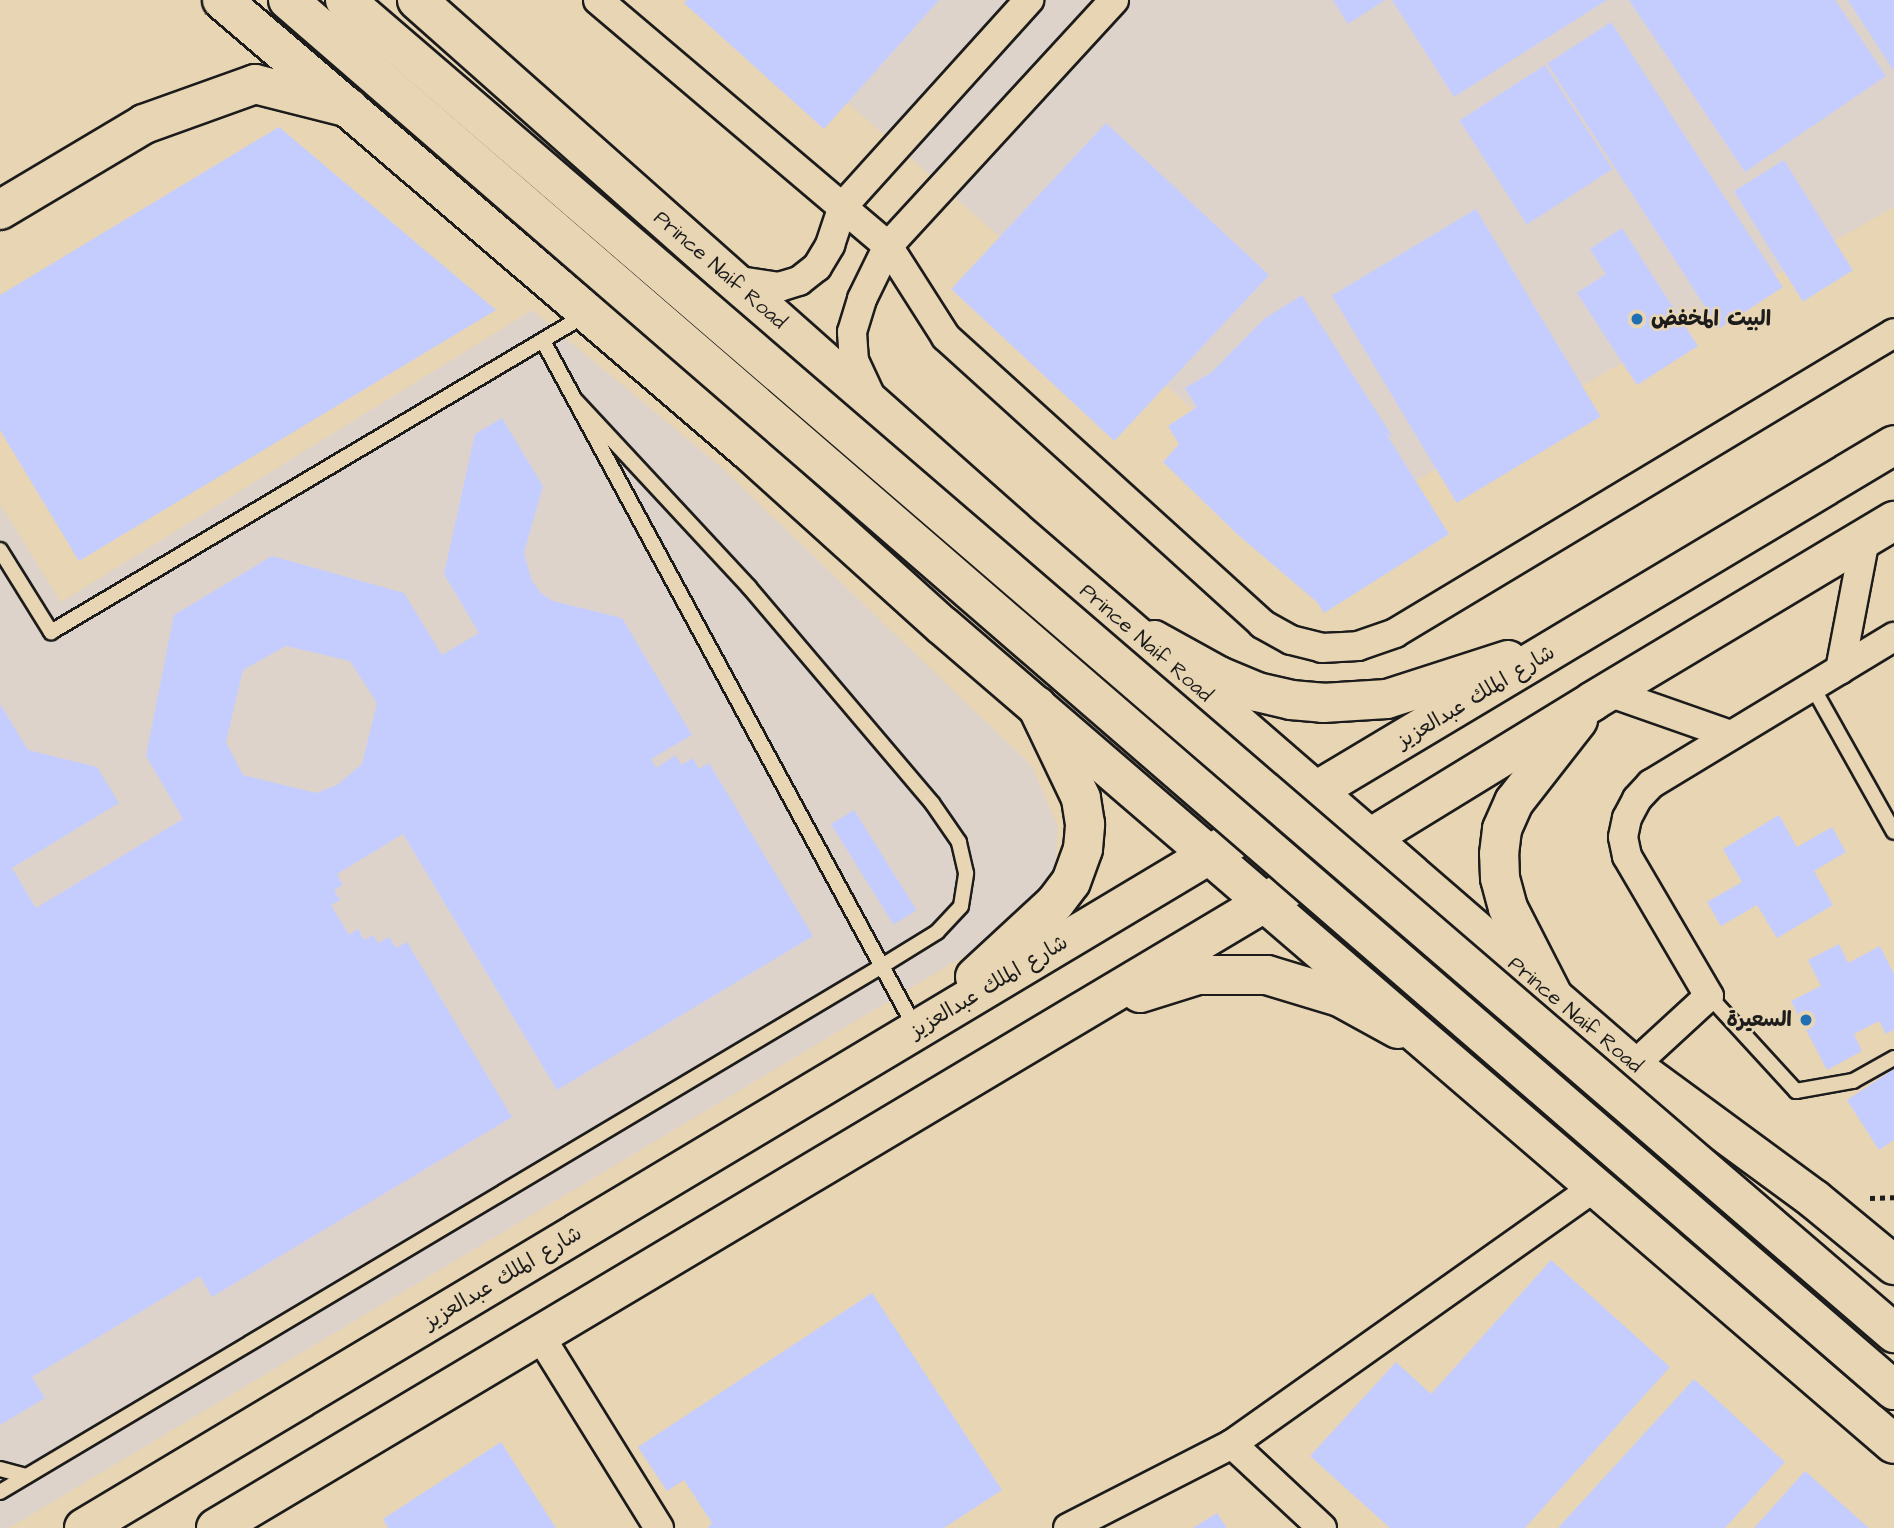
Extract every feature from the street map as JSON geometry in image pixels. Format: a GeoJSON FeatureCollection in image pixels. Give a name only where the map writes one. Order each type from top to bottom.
{"type":"FeatureCollection","features":[{"type":"Feature","properties":{"kind":"main road"},"geometry":{"type":"LineString","coordinates":[[222,0],[749,451],[943,626],[1894,1444]]}},
{"type":"Feature","properties":{"kind":"main road"},"geometry":{"type":"LineString","coordinates":[[288,0],[1894,1390]]}},
{"type":"Feature","properties":{"kind":"main road"},"geometry":{"type":"LineString","coordinates":[[345,0],[1894,1333]]}},
{"type":"Feature","properties":{"kind":"main road","name":"Prince Naif Road"},"geometry":{"type":"LineString","coordinates":[[417,0],[727,278],[874,403],[1013,529],[1633,1066],[1814,1199],[1894,1265]]}},
{"type":"Feature","properties":{"kind":"main road"},"geometry":{"type":"LineString","coordinates":[[0,210],[144,124],[254,83],[349,108]]}},
{"type":"Feature","properties":{"kind":"main road","name":"شارع الملك عبدالعزيز"},"geometry":{"type":"LineString","coordinates":[[84,1528],[1318,793],[1894,445]]}},
{"type":"Feature","properties":{"kind":"main road"},"geometry":{"type":"LineString","coordinates":[[943,626],[988,652],[1019,662],[1035,653],[1046,639],[1053,621],[1046,596],[1013,529]]}},
{"type":"Feature","properties":{"kind":"main road"},"geometry":{"type":"LineString","coordinates":[[216,1528],[1370,839],[1601,696],[1879,530]]}},
{"type":"Feature","properties":{"kind":"main road"},"geometry":{"type":"LineString","coordinates":[[1126,625],[1219,676],[1257,692],[1291,700],[1323,703],[1387,699],[1570,640]]}},
{"type":"Feature","properties":{"kind":"main road"},"geometry":{"type":"LineString","coordinates":[[1553,996],[1508,908],[1499,854],[1502,829],[1514,802],[1601,696]]}},
{"type":"Feature","properties":{"kind":"main road"},"geometry":{"type":"LineString","coordinates":[[917,1030],[1055,903],[1071,882],[1083,849],[1085,824],[1081,797],[1037,706]]}},
{"type":"Feature","properties":{"kind":"main road"},"geometry":{"type":"LineString","coordinates":[[1081,1012],[1198,975],[1267,975],[1340,997],[1436,1051]]}},
{"type":"Feature","properties":{"kind":"street"},"geometry":{"type":"LineString","coordinates":[[598,0],[888,246],[946,337],[1262,624],[1291,640],[1322,648],[1358,646],[1395,633],[1894,333]]}},
{"type":"Feature","properties":{"kind":"street"},"geometry":{"type":"LineString","coordinates":[[727,278],[757,286],[779,287],[799,281],[817,267],[824,256],[843,206],[1029,0]]}},
{"type":"Feature","properties":{"kind":"street"},"geometry":{"type":"LineString","coordinates":[[874,403],[854,361],[852,332],[862,299],[888,246],[1114,0]]}},
{"type":"Feature","properties":{"kind":"street"},"geometry":{"type":"LineString","coordinates":[[1840,670],[1879,530]]}},
{"type":"Feature","properties":{"kind":"street"},"geometry":{"type":"LineString","coordinates":[[1633,1066],[1709,996],[1627,856],[1623,837],[1627,818],[1637,799],[1651,784],[1894,637]]}},
{"type":"Feature","properties":{"kind":"street"},"geometry":{"type":"LineString","coordinates":[[1601,696],[1731,735]]}},
{"type":"Feature","properties":{"kind":"street"},"geometry":{"type":"LineString","coordinates":[[1068,1528],[1232,1444],[1594,1188]]}},
{"type":"Feature","properties":{"kind":"street"},"geometry":{"type":"LineString","coordinates":[[540,1336],[659,1528]]}},
{"type":"Feature","properties":{"kind":"street"},"geometry":{"type":"LineString","coordinates":[[1232,1444],[1322,1528]]}},
{"type":"Feature","properties":{"kind":"lane"},"geometry":{"type":"LineString","coordinates":[[0,550],[51,632],[588,313]]}},
{"type":"Feature","properties":{"kind":"lane"},"geometry":{"type":"LineString","coordinates":[[543,341],[917,1030]]}},
{"type":"Feature","properties":{"kind":"lane"},"geometry":{"type":"LineString","coordinates":[[0,1492],[882,966],[937,932],[961,906],[966,873],[959,842],[932,803],[868,723],[749,587],[576,401]]}},
{"type":"Feature","properties":{"kind":"lane"},"geometry":{"type":"LineString","coordinates":[[1812,686],[1894,832]]}},
{"type":"Feature","properties":{"kind":"lane"},"geometry":{"type":"LineString","coordinates":[[1709,996],[1796,1091],[1853,1081],[1894,1058]]}},
{"type":"Feature","properties":{"kind":"lane"},"geometry":{"type":"LineString","coordinates":[[0,1469],[26,1476]]}},
{"type":"Feature","properties":{"kind":"shaded area"},"geometry":{"type":"Polygon","coordinates":[[[728,0],[1894,0],[1894,207],[1329,531],[901,149],[728,0]]]}},
{"type":"Feature","properties":{"kind":"shaded area"},"geometry":{"type":"Polygon","coordinates":[[[532,310],[720,466],[1032,766],[1058,827],[1054,883],[1001,934],[9,1528],[0,1528],[0,504],[61,602],[532,310]]]}},
{"type":"Feature","properties":{"kind":"building"},"geometry":{"type":"Polygon","coordinates":[[[687,0],[939,0],[824,129],[684,3],[687,0]]]}},
{"type":"Feature","properties":{"kind":"building"},"geometry":{"type":"Polygon","coordinates":[[[1333,0],[1385,0],[1348,24],[1333,0]]]}},
{"type":"Feature","properties":{"kind":"building"},"geometry":{"type":"Polygon","coordinates":[[[1392,0],[1607,0],[1454,97],[1392,0]]]}},
{"type":"Feature","properties":{"kind":"building"},"geometry":{"type":"Polygon","coordinates":[[[1629,0],[1835,0],[1886,76],[1745,172],[1629,0]]]}},
{"type":"Feature","properties":{"kind":"building"},"geometry":{"type":"Polygon","coordinates":[[[1848,0],[1894,0],[1894,71],[1848,0]]]}},
{"type":"Feature","properties":{"kind":"building"},"geometry":{"type":"Polygon","coordinates":[[[1611,22],[1783,287],[1719,328],[1547,63],[1611,22]]]}},
{"type":"Feature","properties":{"kind":"building"},"geometry":{"type":"Polygon","coordinates":[[[1545,65],[1613,169],[1527,225],[1459,121],[1545,65]]]}},
{"type":"Feature","properties":{"kind":"building"},"geometry":{"type":"Polygon","coordinates":[[[1106,123],[1269,275],[1114,441],[951,289],[1106,123]]]}},
{"type":"Feature","properties":{"kind":"building"},"geometry":{"type":"Polygon","coordinates":[[[279,127],[496,310],[79,561],[0,430],[0,295],[279,127]]]}},
{"type":"Feature","properties":{"kind":"building"},"geometry":{"type":"Polygon","coordinates":[[[1784,160],[1853,270],[1803,302],[1734,191],[1784,160]]]}},
{"type":"Feature","properties":{"kind":"building"},"geometry":{"type":"Polygon","coordinates":[[[1476,209],[1601,416],[1457,503],[1332,296],[1476,209]]]}},
{"type":"Feature","properties":{"kind":"building","name":"البيت المخفض"},"geometry":{"type":"Polygon","coordinates":[[[1622,228],[1698,346],[1637,385],[1577,293],[1606,274],[1590,249],[1622,228]]]}},
{"type":"Feature","properties":{"kind":"building"},"geometry":{"type":"Polygon","coordinates":[[[1302,295],[1394,439],[1385,432],[1449,534],[1324,613],[1317,602],[1237,534],[1163,462],[1179,444],[1168,426],[1197,407],[1185,388],[1212,372],[1264,319],[1302,295]]]}},
{"type":"Feature","properties":{"kind":"building"},"geometry":{"type":"Polygon","coordinates":[[[502,418],[543,486],[524,553],[532,581],[541,593],[553,601],[622,618],[692,735],[651,759],[656,768],[676,755],[681,765],[693,758],[699,769],[709,763],[813,936],[557,1090],[403,834],[337,874],[343,885],[334,890],[340,900],[331,905],[349,935],[358,929],[364,940],[373,935],[378,943],[389,937],[396,948],[407,942],[512,1117],[212,1297],[200,1276],[32,1377],[45,1398],[0,1425],[0,704],[28,750],[97,767],[119,803],[12,868],[36,908],[183,819],[146,756],[174,615],[272,556],[404,593],[442,655],[479,633],[444,574],[475,434],[502,418]],[[286,646],[243,670],[226,742],[243,775],[316,793],[337,785],[362,764],[377,703],[350,661],[286,646]]]}},
{"type":"Feature","properties":{"kind":"building"},"geometry":{"type":"Polygon","coordinates":[[[854,810],[917,910],[894,924],[831,824],[854,810]]]}},
{"type":"Feature","properties":{"kind":"building"},"geometry":{"type":"Polygon","coordinates":[[[1779,815],[1797,847],[1832,827],[1846,852],[1814,871],[1833,905],[1777,938],[1757,905],[1721,926],[1707,902],[1742,882],[1723,849],[1779,815]]]}},
{"type":"Feature","properties":{"kind":"building"},"geometry":{"type":"Polygon","coordinates":[[[1839,944],[1848,963],[1880,946],[1894,974],[1894,1030],[1886,1034],[1879,1021],[1854,1034],[1862,1051],[1827,1070],[1791,1001],[1821,986],[1808,960],[1839,944]]]}},
{"type":"Feature","properties":{"kind":"building"},"geometry":{"type":"Polygon","coordinates":[[[1894,1069],[1894,1140],[1879,1150],[1847,1100],[1894,1069]]]}},
{"type":"Feature","properties":{"kind":"building"},"geometry":{"type":"Polygon","coordinates":[[[1551,1260],[1670,1367],[1525,1528],[1390,1528],[1310,1456],[1396,1362],[1431,1394],[1551,1260]]]}},
{"type":"Feature","properties":{"kind":"building"},"geometry":{"type":"Polygon","coordinates":[[[872,1293],[1002,1490],[944,1528],[708,1528],[712,1523],[684,1480],[667,1491],[638,1447],[872,1293]]]}},
{"type":"Feature","properties":{"kind":"building"},"geometry":{"type":"Polygon","coordinates":[[[1694,1379],[1785,1462],[1725,1528],[1558,1528],[1694,1379]]]}},
{"type":"Feature","properties":{"kind":"building"},"geometry":{"type":"Polygon","coordinates":[[[501,1442],[556,1528],[388,1528],[383,1519],[501,1442]]]}},
{"type":"Feature","properties":{"kind":"building"},"geometry":{"type":"Polygon","coordinates":[[[1805,1471],[1869,1528],[1754,1528],[1805,1471]]]}},
{"type":"Feature","properties":{"kind":"building"},"geometry":{"type":"Polygon","coordinates":[[[1217,1513],[1227,1528],[1193,1528],[1217,1513]]]}},
{"type":"Feature","properties":{"kind":"place","name":"البيت المخفض"},"geometry":{"type":"Point","coordinates":[1637,319]}},
{"type":"Feature","properties":{"kind":"place","name":"السعيرة"},"geometry":{"type":"Point","coordinates":[1806,1020]}}]}
